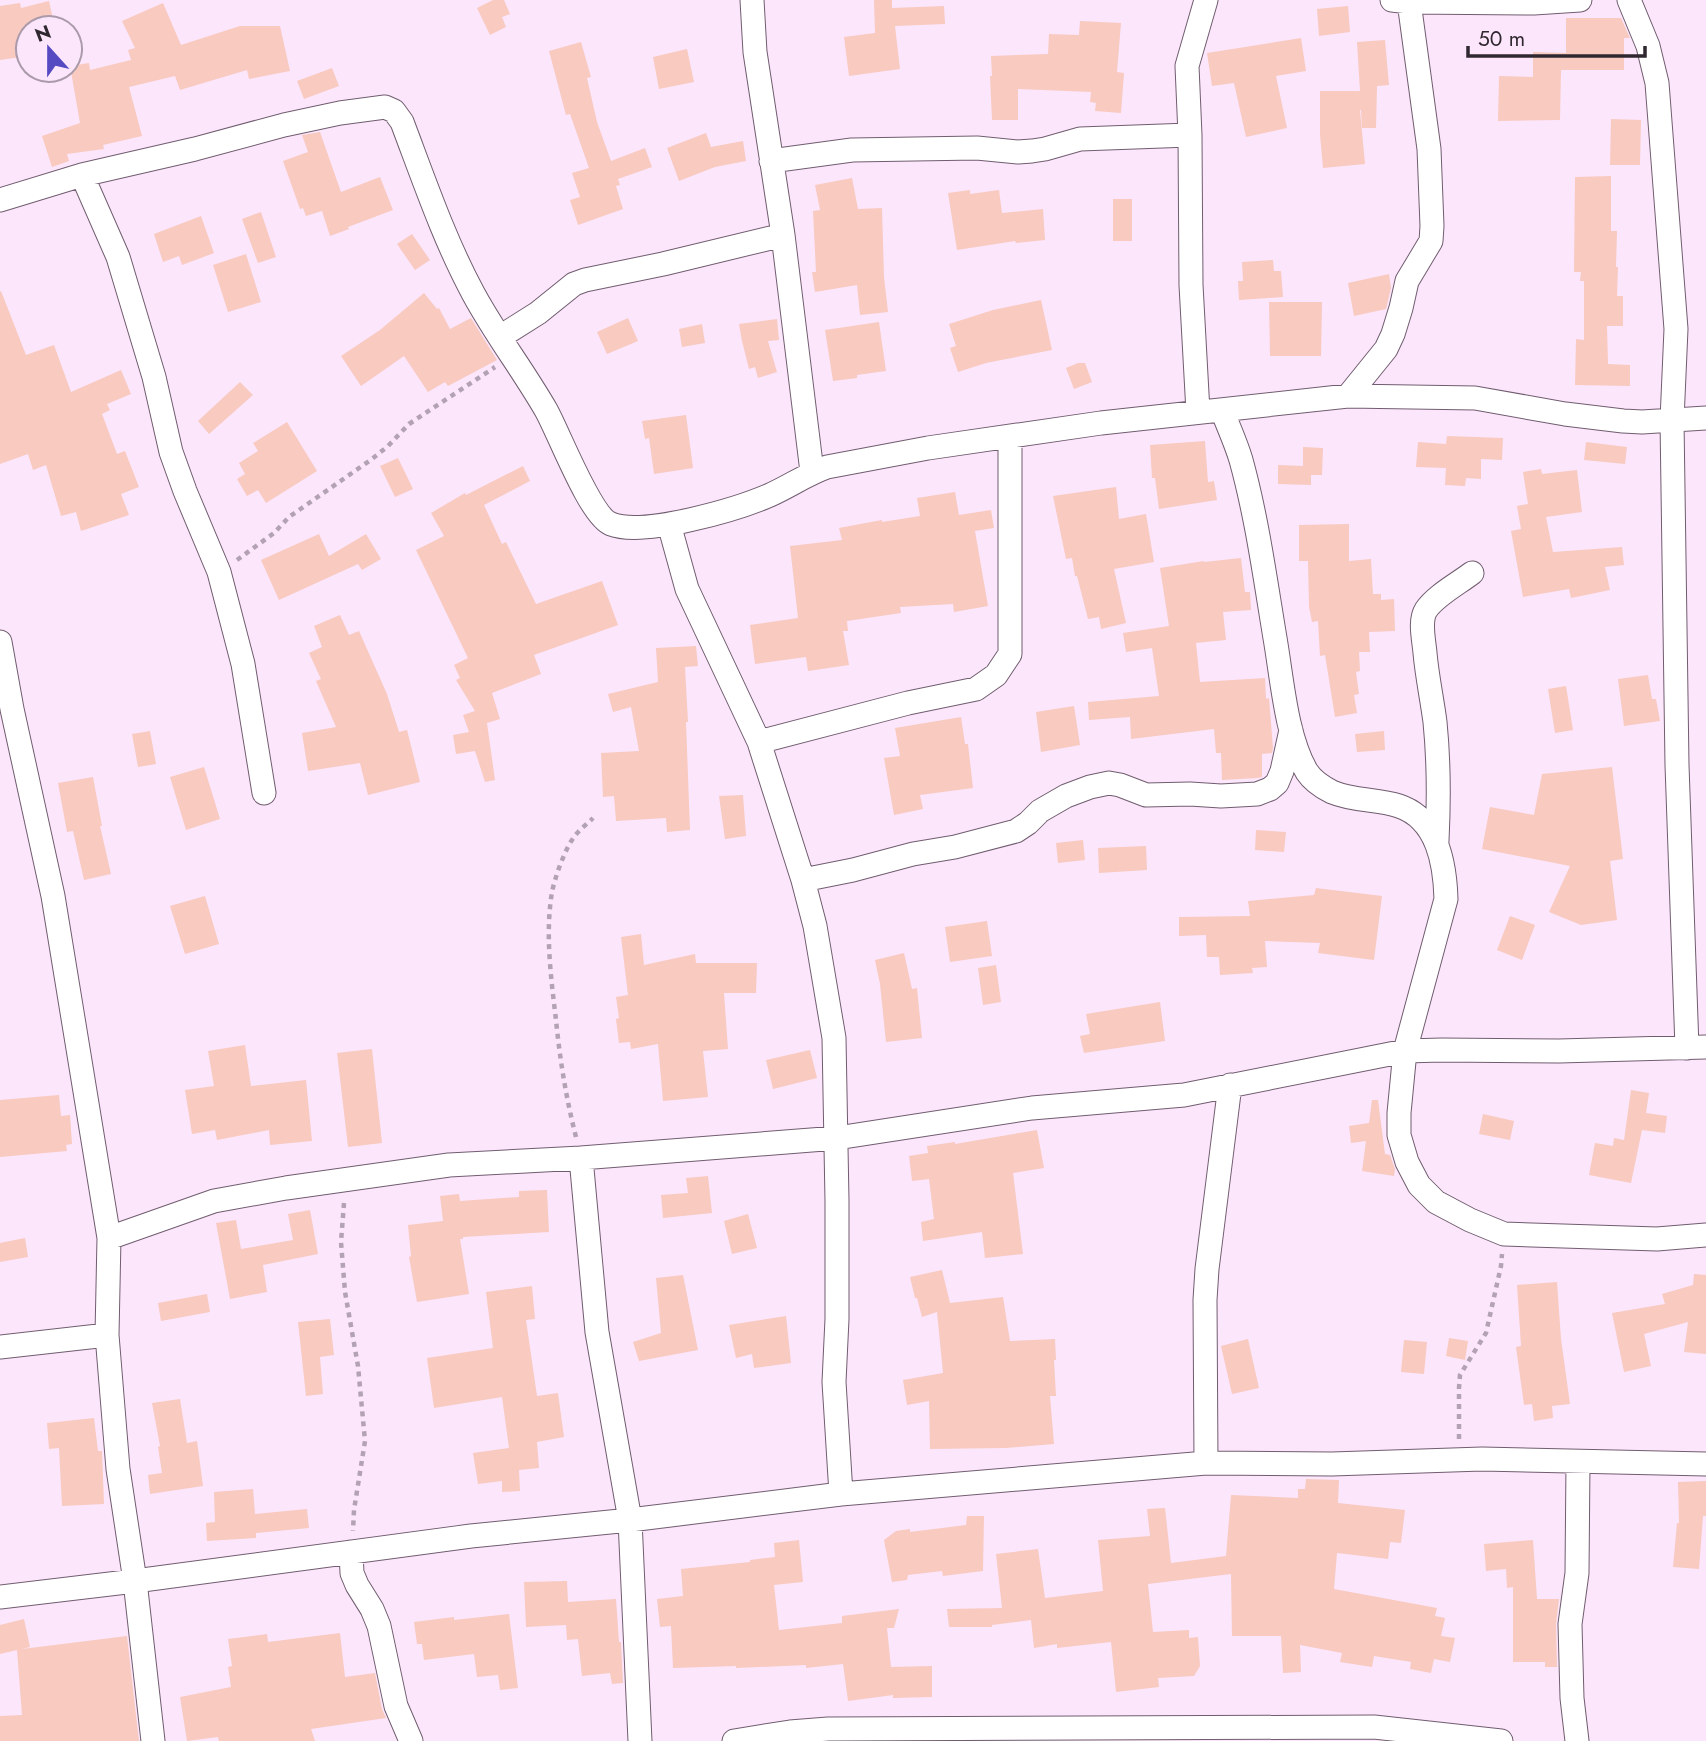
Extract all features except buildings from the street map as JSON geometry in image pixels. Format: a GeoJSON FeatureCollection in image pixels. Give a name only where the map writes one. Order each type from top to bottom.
{"type":"FeatureCollection","features":[{"type":"Feature","properties":{"kind":"street"},"geometry":{"type":"LineString","coordinates":[[752,0],[755,52],[783,235],[812,472]]}},
{"type":"Feature","properties":{"kind":"street"},"geometry":{"type":"LineString","coordinates":[[1198,412],[1191,285],[1188,66],[1206,0]]}},
{"type":"Feature","properties":{"kind":"street"},"geometry":{"type":"LineString","coordinates":[[1349,396],[1386,349],[1393,334],[1407,281],[1431,241],[1429,149],[1400,1],[1534,3],[1580,0]]}},
{"type":"Feature","properties":{"kind":"street"},"geometry":{"type":"LineString","coordinates":[[109,1238],[214,1200],[449,1165],[837,1139],[1032,1108],[1184,1095],[1405,1051],[1559,1051],[1697,1047],[1677,765],[1672,420],[1676,329],[1657,83],[1648,46],[1629,0]]}},
{"type":"Feature","properties":{"kind":"street"},"geometry":{"type":"LineString","coordinates":[[0,200],[82,175],[284,125],[385,107],[394,111],[402,122],[449,245],[474,294],[547,411],[597,511],[609,524],[628,527],[669,524],[727,510],[770,495],[812,472],[827,467],[928,448],[1101,423],[1349,396],[1475,398],[1564,414],[1623,421],[1706,418]]}},
{"type":"Feature","properties":{"kind":"street"},"geometry":{"type":"LineString","coordinates":[[771,161],[852,150],[977,148],[1018,152],[1045,149],[1080,139],[1190,135]]}},
{"type":"Feature","properties":{"kind":"street"},"geometry":{"type":"LineString","coordinates":[[82,175],[118,257],[154,377],[171,452],[219,572],[243,664],[264,793]]}},
{"type":"Feature","properties":{"kind":"street"},"geometry":{"type":"LineString","coordinates":[[505,347],[538,313],[574,284],[783,235]]}},
{"type":"Feature","properties":{"kind":"street"},"geometry":{"type":"LineString","coordinates":[[1222,410],[1240,458],[1257,530],[1291,730],[1306,770],[1318,784],[1336,794],[1401,807],[1420,818],[1437,841]]}},
{"type":"Feature","properties":{"kind":"street"},"geometry":{"type":"LineString","coordinates":[[759,742],[908,703],[976,689],[996,675],[1010,654],[1010,436]]}},
{"type":"Feature","properties":{"kind":"street"},"geometry":{"type":"LineString","coordinates":[[669,524],[687,589],[759,742],[815,926],[834,1038],[837,1139],[837,1319],[834,1382],[841,1494]]}},
{"type":"Feature","properties":{"kind":"street"},"geometry":{"type":"LineString","coordinates":[[1472,573],[1439,597],[1425,611],[1422,621],[1439,773],[1437,841],[1446,875],[1446,899],[1405,1051],[1399,1135],[1408,1162],[1419,1185],[1436,1202],[1504,1234],[1657,1239],[1706,1235]]}},
{"type":"Feature","properties":{"kind":"street"},"geometry":{"type":"LineString","coordinates":[[0,642],[6,709],[53,896],[109,1238],[107,1335],[118,1469],[135,1581],[153,1741]]}},
{"type":"Feature","properties":{"kind":"street"},"geometry":{"type":"LineString","coordinates":[[803,880],[1016,831],[1057,801],[1090,787],[1110,783],[1146,795],[1257,794],[1270,789],[1277,782],[1291,730]]}},
{"type":"Feature","properties":{"kind":"street"},"geometry":{"type":"LineString","coordinates":[[1206,1463],[1205,1300],[1230,1085]]}},
{"type":"Feature","properties":{"kind":"street"},"geometry":{"type":"LineString","coordinates":[[582,1158],[597,1332],[630,1520],[640,1741]]}},
{"type":"Feature","properties":{"kind":"street"},"geometry":{"type":"LineString","coordinates":[[0,1347],[107,1335]]}},
{"type":"Feature","properties":{"kind":"street"},"geometry":{"type":"LineString","coordinates":[[0,1597],[471,1536],[841,1494],[1206,1463],[1332,1464],[1482,1459],[1706,1464]]}},
{"type":"Feature","properties":{"kind":"street"},"geometry":{"type":"LineString","coordinates":[[1577,1741],[1572,1698],[1570,1623],[1577,1573],[1578,1462]]}},
{"type":"Feature","properties":{"kind":"street"},"geometry":{"type":"LineString","coordinates":[[351,1552],[352,1573],[379,1626],[396,1706],[411,1741]]}},
{"type":"Feature","properties":{"kind":"street"},"geometry":{"type":"LineString","coordinates":[[734,1741],[828,1729],[1373,1734],[1501,1741]]}},
{"type":"Feature","properties":{"kind":"path"},"geometry":{"type":"LineString","coordinates":[[219,572],[274,533],[289,516],[372,459],[409,424],[505,347]]}},
{"type":"Feature","properties":{"kind":"path"},"geometry":{"type":"LineString","coordinates":[[582,1158],[562,1072],[550,962],[550,917],[553,889],[565,855],[574,836],[593,818]]}},
{"type":"Feature","properties":{"kind":"path"},"geometry":{"type":"LineString","coordinates":[[345,1180],[341,1242],[365,1441],[354,1510],[351,1552]]}},
{"type":"Feature","properties":{"kind":"path"},"geometry":{"type":"LineString","coordinates":[[1454,1460],[1460,1434],[1460,1376],[1488,1325],[1501,1266],[1504,1234]]}}]}
